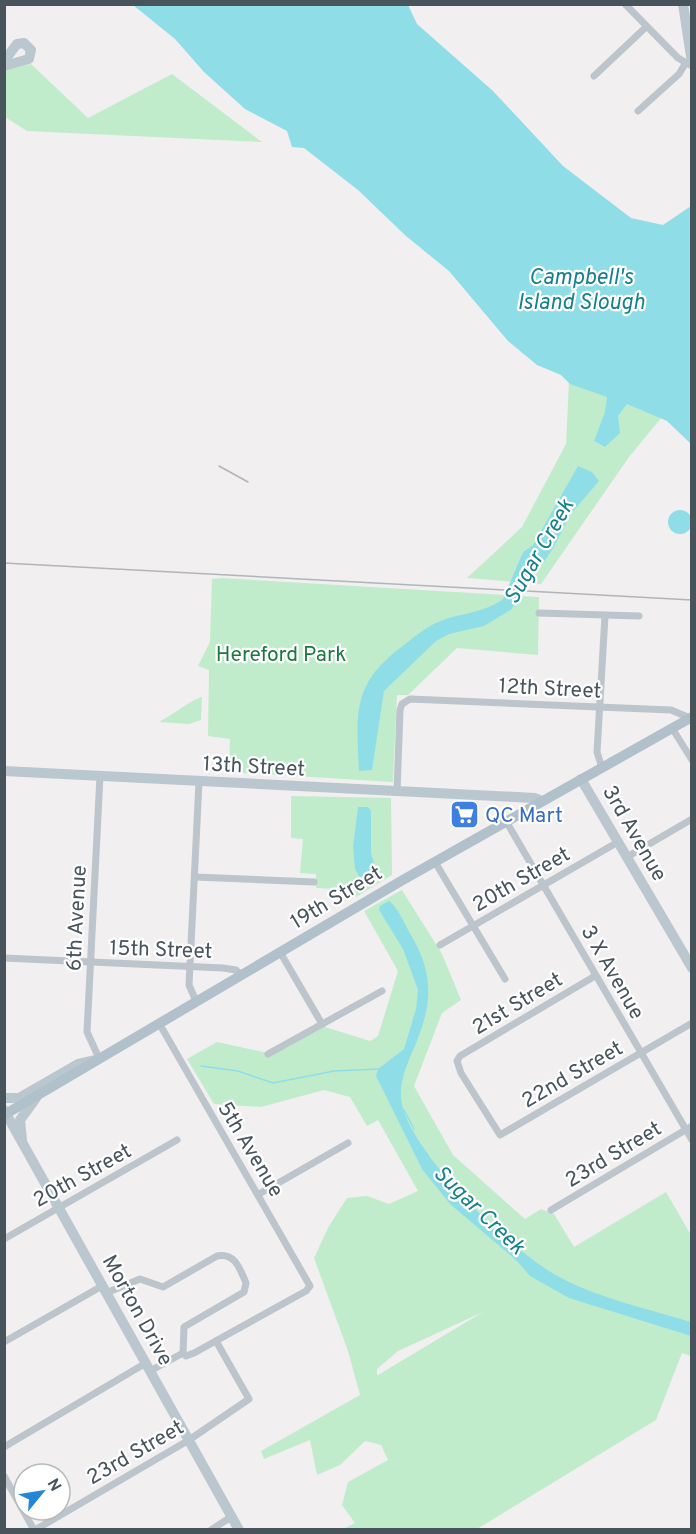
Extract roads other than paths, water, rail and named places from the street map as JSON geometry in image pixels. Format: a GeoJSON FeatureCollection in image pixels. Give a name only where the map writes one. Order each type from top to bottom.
{"type":"FeatureCollection","features":[{"type":"Feature","properties":{"kind":"main road","name":"19th Street"},"geometry":{"type":"LineString","coordinates":[[5,1113],[36,1098],[97,1059],[518,814],[691,718]]}},
{"type":"Feature","properties":{"kind":"street"},"geometry":{"type":"LineString","coordinates":[[625,4],[646,27],[690,62]]}},
{"type":"Feature","properties":{"kind":"street"},"geometry":{"type":"LineString","coordinates":[[638,111],[690,62],[683,4]]}},
{"type":"Feature","properties":{"kind":"street"},"geometry":{"type":"LineString","coordinates":[[594,76],[646,27]]}},
{"type":"Feature","properties":{"kind":"street"},"geometry":{"type":"LineString","coordinates":[[4,61],[17,44],[24,44],[31,50],[28,58],[4,66]]}},
{"type":"Feature","properties":{"kind":"street"},"geometry":{"type":"LineString","coordinates":[[539,613],[639,616]]}},
{"type":"Feature","properties":{"kind":"street","name":"3rd Avenue"},"geometry":{"type":"LineString","coordinates":[[602,768],[597,754],[605,616]]}},
{"type":"Feature","properties":{"kind":"street","name":"12th Street"},"geometry":{"type":"LineString","coordinates":[[397,792],[400,710],[406,700],[671,710],[691,718]]}},
{"type":"Feature","properties":{"kind":"street"},"geometry":{"type":"LineString","coordinates":[[672,728],[692,760]]}},
{"type":"Feature","properties":{"kind":"street","name":"13th Street"},"geometry":{"type":"LineString","coordinates":[[4,771],[535,798],[542,801]]}},
{"type":"Feature","properties":{"kind":"street","name":"6th Avenue"},"geometry":{"type":"LineString","coordinates":[[97,1059],[87,1032],[100,776]]}},
{"type":"Feature","properties":{"kind":"street","name":"3rd Avenue"},"geometry":{"type":"LineString","coordinates":[[581,779],[692,968]]}},
{"type":"Feature","properties":{"kind":"street"},"geometry":{"type":"LineString","coordinates":[[196,1001],[189,985],[199,782]]}},
{"type":"Feature","properties":{"kind":"street"},"geometry":{"type":"LineString","coordinates":[[501,798],[510,803],[518,814]]}},
{"type":"Feature","properties":{"kind":"street"},"geometry":{"type":"LineString","coordinates":[[627,857],[692,819]]}},
{"type":"Feature","properties":{"kind":"street","name":"3 X Avenue"},"geometry":{"type":"LineString","coordinates":[[506,821],[641,1053],[689,1128],[692,1140]]}},
{"type":"Feature","properties":{"kind":"street","name":"20th Street"},"geometry":{"type":"LineString","coordinates":[[440,945],[618,842]]}},
{"type":"Feature","properties":{"kind":"street"},"geometry":{"type":"LineString","coordinates":[[435,862],[506,979]]}},
{"type":"Feature","properties":{"kind":"street"},"geometry":{"type":"LineString","coordinates":[[195,877],[314,882]]}},
{"type":"Feature","properties":{"kind":"street"},"geometry":{"type":"LineString","coordinates":[[280,952],[322,1024]]}},
{"type":"Feature","properties":{"kind":"street","name":"15th Street"},"geometry":{"type":"LineString","coordinates":[[4,958],[233,969],[242,975]]}},
{"type":"Feature","properties":{"kind":"street","name":"21st Street"},"geometry":{"type":"LineString","coordinates":[[500,1135],[461,1073],[457,1061],[460,1056],[596,976]]}},
{"type":"Feature","properties":{"kind":"street"},"geometry":{"type":"LineString","coordinates":[[268,1054],[382,991]]}},
{"type":"Feature","properties":{"kind":"street","name":"5th Avenue"},"geometry":{"type":"LineString","coordinates":[[159,1023],[310,1286],[306,1292],[216,1341]]}},
{"type":"Feature","properties":{"kind":"street","name":"22nd Street"},"geometry":{"type":"LineString","coordinates":[[500,1135],[692,1023]]}},
{"type":"Feature","properties":{"kind":"street"},"geometry":{"type":"LineString","coordinates":[[4,1098],[19,1098],[78,1064],[97,1059]]}},
{"type":"Feature","properties":{"kind":"street"},"geometry":{"type":"LineString","coordinates":[[22,1145],[20,1120],[36,1098]]}},
{"type":"Feature","properties":{"kind":"street","name":"Morton Drive"},"geometry":{"type":"LineString","coordinates":[[5,1113],[238,1530]]}},
{"type":"Feature","properties":{"kind":"street","name":"23rd Street"},"geometry":{"type":"LineString","coordinates":[[551,1210],[689,1128]]}},
{"type":"Feature","properties":{"kind":"street"},"geometry":{"type":"LineString","coordinates":[[4,1130],[22,1145]]}},
{"type":"Feature","properties":{"kind":"street","name":"20th Street"},"geometry":{"type":"LineString","coordinates":[[4,1239],[177,1140]]}},
{"type":"Feature","properties":{"kind":"street"},"geometry":{"type":"LineString","coordinates":[[259,1194],[348,1143]]}},
{"type":"Feature","properties":{"kind":"street"},"geometry":{"type":"LineString","coordinates":[[4,1342],[104,1289],[140,1279],[164,1287],[221,1255],[233,1258],[246,1283],[244,1292],[184,1327],[183,1353]]}},
{"type":"Feature","properties":{"kind":"street"},"geometry":{"type":"LineString","coordinates":[[4,1447],[148,1367],[183,1353],[190,1355],[216,1341]]}},
{"type":"Feature","properties":{"kind":"street","name":"23rd Street"},"geometry":{"type":"LineString","coordinates":[[35,1530],[189,1440],[249,1399],[216,1341]]}},
{"type":"Feature","properties":{"kind":"street"},"geometry":{"type":"LineString","coordinates":[[4,1476],[35,1530]]}},
{"type":"Feature","properties":{"kind":"street"},"geometry":{"type":"LineString","coordinates":[[211,1530],[231,1517]]}},
{"type":"Feature","properties":{"kind":"water","name":"Campbell's Island Slough"},"geometry":{"type":"Polygon","coordinates":[[[133,5],[408,5],[417,24],[493,91],[563,166],[631,218],[663,225],[691,206],[691,444],[667,421],[627,404],[618,416],[620,433],[605,447],[594,441],[605,412],[607,397],[570,384],[561,375],[537,365],[508,341],[449,271],[406,236],[358,190],[304,148],[292,147],[287,131],[245,109],[204,72],[175,39],[133,5]]]}},
{"type":"Feature","properties":{"kind":"water","name":"Sugar Creek"},"geometry":{"type":"Polygon","coordinates":[[[578,466],[592,472],[599,481],[570,515],[543,563],[527,577],[512,609],[484,626],[449,634],[436,641],[384,691],[372,770],[359,771],[358,715],[366,686],[375,672],[387,659],[432,625],[482,610],[503,599],[523,552],[533,545],[578,466]]]}},
{"type":"Feature","properties":{"kind":"water"},"geometry":{"type":"Polygon","coordinates":[[[680,510],[688,514],[692,522],[688,530],[680,534],[672,530],[668,522],[672,514],[680,510]]]}},
{"type":"Feature","properties":{"kind":"water"},"geometry":{"type":"Polygon","coordinates":[[[358,807],[368,807],[371,811],[371,853],[378,877],[368,886],[364,884],[355,869],[353,847],[358,807]]]}},
{"type":"Feature","properties":{"kind":"water","name":"Sugar Creek"},"geometry":{"type":"Polygon","coordinates":[[[389,901],[398,912],[419,951],[428,980],[427,1009],[418,1039],[404,1072],[401,1092],[402,1104],[410,1125],[424,1148],[465,1198],[535,1262],[587,1290],[691,1322],[691,1336],[569,1298],[530,1276],[517,1261],[450,1204],[422,1169],[376,1076],[378,1069],[404,1049],[416,1009],[418,990],[403,949],[379,910],[380,906],[389,901]]]}},
{"type":"Feature","properties":{"kind":"waterway"},"geometry":{"type":"LineString","coordinates":[[201,1066],[238,1071],[273,1083],[334,1071],[379,1069]]}},
{"type":"Feature","properties":{"kind":"waterway","name":"Sugar Creek"},"geometry":{"type":"LineString","coordinates":[[404,1110],[414,1129]]}},
{"type":"Feature","properties":{"kind":"railway"},"geometry":{"type":"LineString","coordinates":[[219,466],[248,482]]}},
{"type":"Feature","properties":{"kind":"railway"},"geometry":{"type":"LineString","coordinates":[[4,563],[692,600]]}},
{"type":"Feature","properties":{"kind":"place","name":"QC Mart"},"geometry":{"type":"Point","coordinates":[464,815]}},
{"type":"Feature","properties":{"kind":"park label","name":"Hereford Park"},"geometry":{"type":"Point","coordinates":[281,654]}}]}
